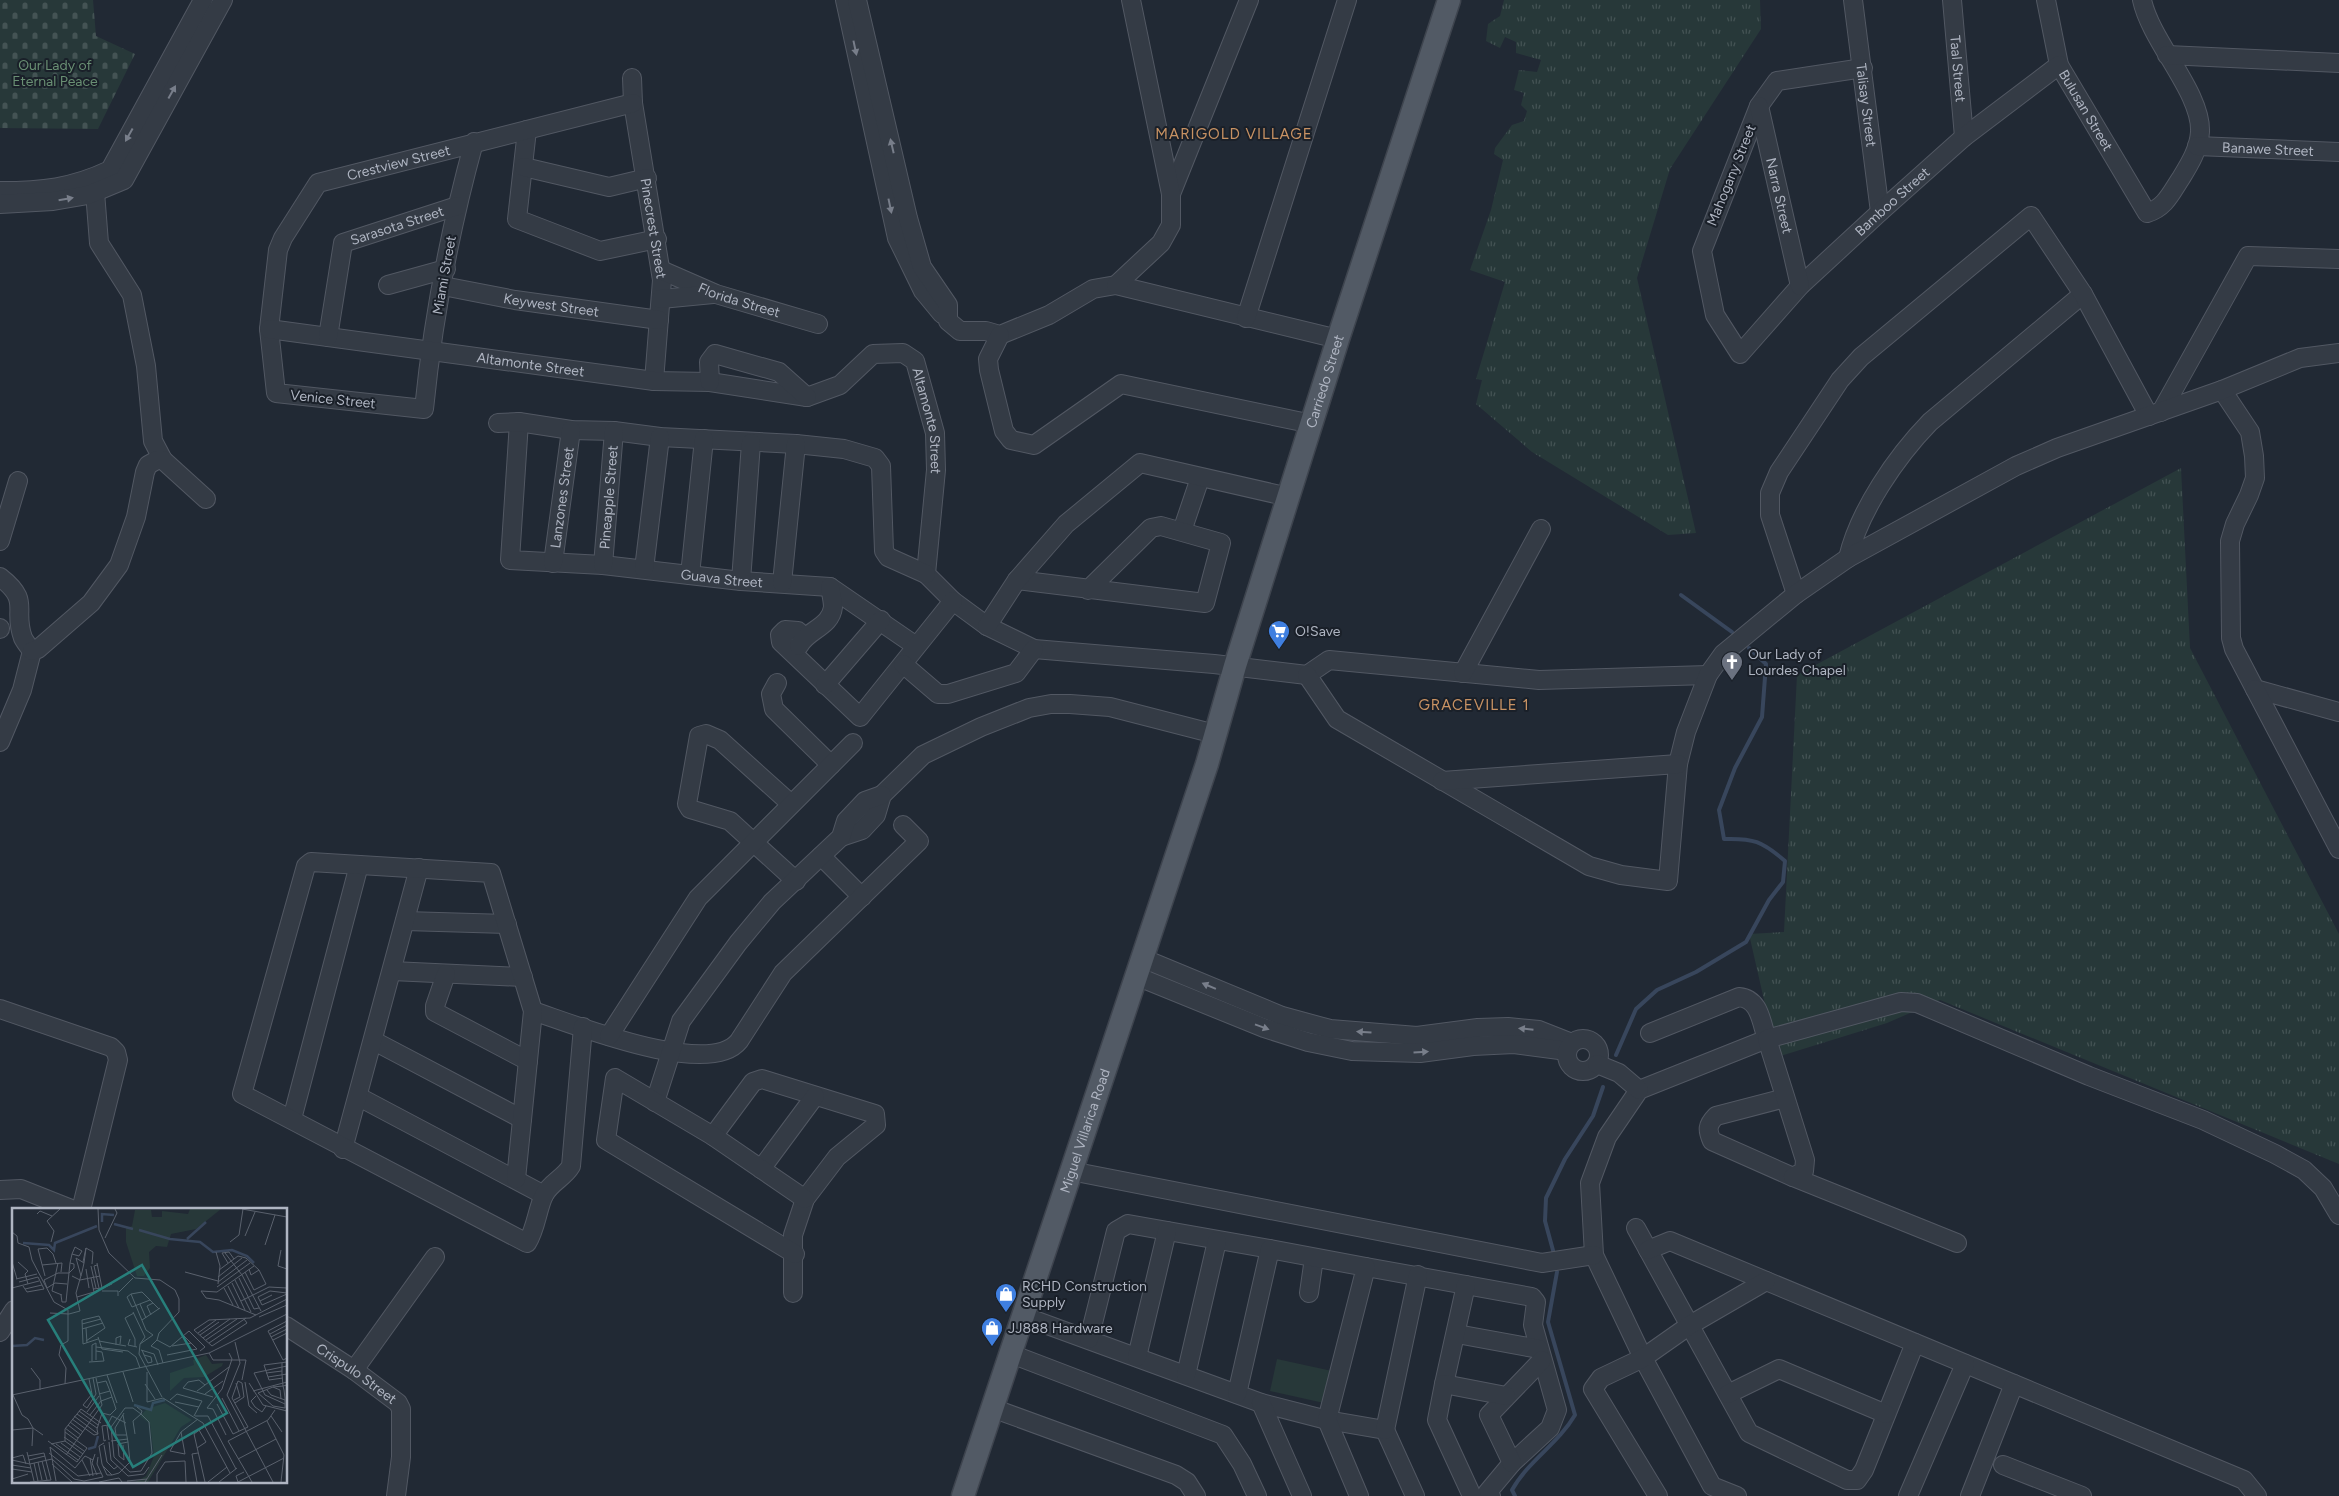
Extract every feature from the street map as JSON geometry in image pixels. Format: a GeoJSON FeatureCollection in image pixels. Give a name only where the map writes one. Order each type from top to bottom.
{"type":"FeatureCollection","features":[{"type":"Feature","properties":{"kind":"main road","name":"Carriedo Street"},"geometry":{"type":"LineString","coordinates":[[1207,764],[1235,666],[1338,339],[1448,0]]}},
{"type":"Feature","properties":{"kind":"main road","name":"Miguel Villarica Road"},"geometry":{"type":"LineString","coordinates":[[963,1496],[1207,764]]}},
{"type":"Feature","properties":{"kind":"street"},"geometry":{"type":"LineString","coordinates":[[0,191],[33,191],[83,182],[110,170],[203,0]]}},
{"type":"Feature","properties":{"kind":"street"},"geometry":{"type":"LineString","coordinates":[[0,204],[53,201],[95,192],[124,180],[223,0]]}},
{"type":"Feature","properties":{"kind":"street"},"geometry":{"type":"LineString","coordinates":[[845,0],[897,238],[923,291],[948,313]]}},
{"type":"Feature","properties":{"kind":"street"},"geometry":{"type":"LineString","coordinates":[[857,0],[908,218],[922,267],[960,331],[986,331],[1000,335],[1049,315],[1093,289],[1116,286],[1338,339]]}},
{"type":"Feature","properties":{"kind":"street"},"geometry":{"type":"LineString","coordinates":[[1116,286],[1161,243],[1171,225],[1171,194],[1132,0]]}},
{"type":"Feature","properties":{"kind":"street"},"geometry":{"type":"LineString","coordinates":[[1171,194],[1249,0]]}},
{"type":"Feature","properties":{"kind":"street"},"geometry":{"type":"LineString","coordinates":[[1246,318],[1347,0]]}},
{"type":"Feature","properties":{"kind":"street","name":"Talisay Street"},"geometry":{"type":"LineString","coordinates":[[1853,0],[1880,212]]}},
{"type":"Feature","properties":{"kind":"street","name":"Taal Street"},"geometry":{"type":"LineString","coordinates":[[1952,0],[1964,137]]}},
{"type":"Feature","properties":{"kind":"street","name":"Bulusan Street"},"geometry":{"type":"LineString","coordinates":[[2046,0],[2059,65],[2148,212],[2158,210],[2165,203],[2197,146]]}},
{"type":"Feature","properties":{"kind":"street"},"geometry":{"type":"LineString","coordinates":[[2142,0],[2154,33],[2193,102],[2200,133],[2197,146]]}},
{"type":"Feature","properties":{"kind":"street"},"geometry":{"type":"LineString","coordinates":[[2167,55],[2339,63]]}},
{"type":"Feature","properties":{"kind":"street","name":"Bamboo Street"},"geometry":{"type":"LineString","coordinates":[[1740,354],[1800,286],[1880,212],[1964,137],[2059,65]]}},
{"type":"Feature","properties":{"kind":"street","name":"Mahogany Street"},"geometry":{"type":"LineString","coordinates":[[1740,354],[1715,315],[1702,251],[1759,106],[1777,81],[1863,68]]}},
{"type":"Feature","properties":{"kind":"street","name":"Pinecrest Street"},"geometry":{"type":"LineString","coordinates":[[632,78],[633,103],[662,270],[654,381]]}},
{"type":"Feature","properties":{"kind":"street","name":"Crestview Street"},"geometry":{"type":"LineString","coordinates":[[269,329],[278,250],[283,238],[318,183],[633,103]]}},
{"type":"Feature","properties":{"kind":"street","name":"Narra Street"},"geometry":{"type":"LineString","coordinates":[[1759,106],[1800,286]]}},
{"type":"Feature","properties":{"kind":"street"},"geometry":{"type":"LineString","coordinates":[[527,130],[517,219],[600,251],[657,239]]}},
{"type":"Feature","properties":{"kind":"street","name":"Miami Street"},"geometry":{"type":"LineString","coordinates":[[424,409],[430,352],[457,206],[474,142]]}},
{"type":"Feature","properties":{"kind":"street","name":"Banawe Street"},"geometry":{"type":"LineString","coordinates":[[2197,146],[2339,152]]}},
{"type":"Feature","properties":{"kind":"street"},"geometry":{"type":"LineString","coordinates":[[524,167],[609,187],[647,178]]}},
{"type":"Feature","properties":{"kind":"street"},"geometry":{"type":"LineString","coordinates":[[95,192],[99,243],[132,295],[146,366],[153,442],[163,460],[206,499]]}},
{"type":"Feature","properties":{"kind":"street","name":"Sarasota Street"},"geometry":{"type":"LineString","coordinates":[[328,337],[343,243],[457,206]]}},
{"type":"Feature","properties":{"kind":"street"},"geometry":{"type":"LineString","coordinates":[[1796,594],[1770,515],[1770,493],[1779,472],[1835,387],[1861,357],[2031,216],[2083,294],[2155,414]]}},
{"type":"Feature","properties":{"kind":"street"},"geometry":{"type":"LineString","coordinates":[[2155,414],[2248,256],[2339,259]]}},
{"type":"Feature","properties":{"kind":"street"},"geometry":{"type":"LineString","coordinates":[[388,285],[446,269]]}},
{"type":"Feature","properties":{"kind":"street","name":"Florida Street"},"geometry":{"type":"LineString","coordinates":[[662,270],[716,294],[818,324]]}},
{"type":"Feature","properties":{"kind":"street","name":"Keywest Street"},"geometry":{"type":"LineString","coordinates":[[443,286],[515,300],[659,320]]}},
{"type":"Feature","properties":{"kind":"street"},"geometry":{"type":"LineString","coordinates":[[661,299],[716,294]]}},
{"type":"Feature","properties":{"kind":"street"},"geometry":{"type":"LineString","coordinates":[[1848,558],[1853,538],[1862,517],[1915,438],[1930,422],[2083,294]]}},
{"type":"Feature","properties":{"kind":"street","name":"Altamonte Street"},"geometry":{"type":"LineString","coordinates":[[269,329],[654,381],[710,382],[807,397],[840,385],[873,354],[904,353],[914,361],[935,432],[936,470],[926,574]]}},
{"type":"Feature","properties":{"kind":"street","name":"Venice Street"},"geometry":{"type":"LineString","coordinates":[[269,329],[276,393],[424,409]]}},
{"type":"Feature","properties":{"kind":"street"},"geometry":{"type":"LineString","coordinates":[[1000,335],[988,359],[988,370],[1004,431],[1011,440],[1021,444],[1034,445],[1121,384],[1312,424]]}},
{"type":"Feature","properties":{"kind":"street"},"geometry":{"type":"LineString","coordinates":[[1307,675],[1337,720],[1589,866],[1621,875],[1668,881],[1678,764],[1686,732],[1708,676],[1723,654],[1796,594],[1848,558],[2016,466],[2222,390],[2300,358],[2339,353]]}},
{"type":"Feature","properties":{"kind":"street"},"geometry":{"type":"LineString","coordinates":[[710,382],[709,362],[716,354],[779,372],[807,397]]}},
{"type":"Feature","properties":{"kind":"street"},"geometry":{"type":"LineString","coordinates":[[2222,390],[2250,432],[2255,478],[2250,495],[2235,524],[2230,541],[2231,638],[2234,649],[2255,689],[2334,825],[2339,849]]}},
{"type":"Feature","properties":{"kind":"street"},"geometry":{"type":"LineString","coordinates":[[498,423],[519,422],[571,430],[614,431],[660,437],[796,444],[844,449],[875,458],[879,462],[884,550],[888,557],[926,574],[953,601],[987,626],[1034,649],[1235,666],[1307,675],[1329,660],[1539,680],[1708,676]]}},
{"type":"Feature","properties":{"kind":"street","name":"Guava Street"},"geometry":{"type":"LineString","coordinates":[[519,422],[510,560],[603,565],[741,581],[830,587],[881,620],[916,646]]}},
{"type":"Feature","properties":{"kind":"street","name":"Lanzones Street"},"geometry":{"type":"LineString","coordinates":[[553,563],[571,430]]}},
{"type":"Feature","properties":{"kind":"street","name":"Pineapple Street"},"geometry":{"type":"LineString","coordinates":[[603,565],[614,431]]}},
{"type":"Feature","properties":{"kind":"street"},"geometry":{"type":"LineString","coordinates":[[644,569],[660,437]]}},
{"type":"Feature","properties":{"kind":"street"},"geometry":{"type":"LineString","coordinates":[[690,575],[704,439]]}},
{"type":"Feature","properties":{"kind":"street"},"geometry":{"type":"LineString","coordinates":[[741,581],[751,443]]}},
{"type":"Feature","properties":{"kind":"street"},"geometry":{"type":"LineString","coordinates":[[782,584],[796,444]]}},
{"type":"Feature","properties":{"kind":"street"},"geometry":{"type":"LineString","coordinates":[[32,651],[38,649],[91,602],[119,566],[136,517],[145,472],[148,465],[157,460],[163,460]]}},
{"type":"Feature","properties":{"kind":"street"},"geometry":{"type":"LineString","coordinates":[[987,626],[1018,580],[1066,524],[1140,463],[1289,497]]}},
{"type":"Feature","properties":{"kind":"street"},"geometry":{"type":"LineString","coordinates":[[1182,531],[1200,478]]}},
{"type":"Feature","properties":{"kind":"street"},"geometry":{"type":"LineString","coordinates":[[0,541],[18,481]]}},
{"type":"Feature","properties":{"kind":"street"},"geometry":{"type":"LineString","coordinates":[[1018,580],[1088,590],[1205,603],[1221,543],[1161,526],[1151,528],[1088,590]]}},
{"type":"Feature","properties":{"kind":"street"},"geometry":{"type":"LineString","coordinates":[[1463,673],[1541,529]]}},
{"type":"Feature","properties":{"kind":"street"},"geometry":{"type":"LineString","coordinates":[[0,577],[12,587],[18,596],[23,638],[32,651],[22,690],[0,742]]}},
{"type":"Feature","properties":{"kind":"street"},"geometry":{"type":"LineString","coordinates":[[830,587],[833,607],[830,616],[822,626],[804,637],[798,631],[784,630],[780,635],[781,642],[860,717],[953,601]]}},
{"type":"Feature","properties":{"kind":"street"},"geometry":{"type":"LineString","coordinates":[[825,685],[881,620]]}},
{"type":"Feature","properties":{"kind":"street"},"geometry":{"type":"LineString","coordinates":[[903,664],[938,694],[948,694],[1016,673],[1034,649]]}},
{"type":"Feature","properties":{"kind":"street"},"geometry":{"type":"LineString","coordinates":[[777,683],[771,694],[774,709],[830,765]]}},
{"type":"Feature","properties":{"kind":"street"},"geometry":{"type":"LineString","coordinates":[[2255,689],[2339,712]]}},
{"type":"Feature","properties":{"kind":"street"},"geometry":{"type":"LineString","coordinates":[[655,1102],[681,1021],[701,993],[766,909],[841,837],[862,830],[876,815],[882,795],[923,755],[1029,708],[1051,704],[1110,707],[1215,734]]}},
{"type":"Feature","properties":{"kind":"street"},"geometry":{"type":"LineString","coordinates":[[791,804],[720,740],[710,735],[701,734],[698,739],[687,804],[690,809],[730,820],[754,840],[796,881]]}},
{"type":"Feature","properties":{"kind":"street"},"geometry":{"type":"LineString","coordinates":[[609,1036],[698,898],[853,743]]}},
{"type":"Feature","properties":{"kind":"street"},"geometry":{"type":"LineString","coordinates":[[1442,781],[1678,764]]}},
{"type":"Feature","properties":{"kind":"street"},"geometry":{"type":"LineString","coordinates":[[533,1011],[609,1036],[672,1053],[711,1054],[734,1047],[783,973],[919,841],[903,825]]}},
{"type":"Feature","properties":{"kind":"street"},"geometry":{"type":"LineString","coordinates":[[821,856],[862,897]]}},
{"type":"Feature","properties":{"kind":"street"},"geometry":{"type":"LineString","coordinates":[[516,1179],[533,1011],[491,873],[311,862],[306,866],[242,1094],[525,1243],[528,1242],[544,1195],[571,1166],[583,1027]]}},
{"type":"Feature","properties":{"kind":"street"},"geometry":{"type":"LineString","coordinates":[[292,1119],[359,865]]}},
{"type":"Feature","properties":{"kind":"street"},"geometry":{"type":"LineString","coordinates":[[343,1148],[359,1097],[419,868]]}},
{"type":"Feature","properties":{"kind":"street"},"geometry":{"type":"LineString","coordinates":[[406,921],[507,924]]}},
{"type":"Feature","properties":{"kind":"street"},"geometry":{"type":"LineString","coordinates":[[1139,967],[1282,1016],[1330,1029],[1417,1036],[1478,1028],[1508,1027],[1539,1030],[1569,1047],[1582,1039],[1591,1041],[1599,1054],[1596,1064],[1619,1073],[1639,1090]]}},
{"type":"Feature","properties":{"kind":"street"},"geometry":{"type":"LineString","coordinates":[[392,971],[523,977]]}},
{"type":"Feature","properties":{"kind":"street"},"geometry":{"type":"LineString","coordinates":[[446,974],[434,1006],[435,1012],[528,1061]]}},
{"type":"Feature","properties":{"kind":"street"},"geometry":{"type":"LineString","coordinates":[[1650,1033],[1739,997],[1748,998],[1756,1005],[1805,1160],[1804,1171],[1793,1177]]}},
{"type":"Feature","properties":{"kind":"street"},"geometry":{"type":"LineString","coordinates":[[1737,1496],[1712,1486],[1643,1358],[1594,1254],[1590,1183],[1606,1137],[1639,1090],[1767,1039],[1901,1002],[1917,1003],[2089,1076],[2203,1120],[2268,1150],[2304,1170],[2323,1188],[2339,1215]]}},
{"type":"Feature","properties":{"kind":"street"},"geometry":{"type":"LineString","coordinates":[[0,1009],[111,1047],[116,1052],[118,1060],[81,1208]]}},
{"type":"Feature","properties":{"kind":"street"},"geometry":{"type":"LineString","coordinates":[[374,1041],[522,1119]]}},
{"type":"Feature","properties":{"kind":"street"},"geometry":{"type":"LineString","coordinates":[[795,1254],[606,1140],[615,1078],[712,1136],[805,1198]]}},
{"type":"Feature","properties":{"kind":"street"},"geometry":{"type":"LineString","coordinates":[[712,1136],[753,1082],[762,1079],[875,1114],[876,1125],[837,1157],[805,1198],[793,1235],[795,1254],[793,1293]]}},
{"type":"Feature","properties":{"kind":"street"},"geometry":{"type":"LineString","coordinates":[[761,1169],[815,1096]]}},
{"type":"Feature","properties":{"kind":"street"},"geometry":{"type":"LineString","coordinates":[[359,1097],[544,1195]]}},
{"type":"Feature","properties":{"kind":"street"},"geometry":{"type":"LineString","coordinates":[[1785,1098],[1716,1116],[1710,1123],[1708,1132],[1712,1141],[1793,1177],[1957,1243]]}},
{"type":"Feature","properties":{"kind":"street"},"geometry":{"type":"LineString","coordinates":[[1071,1172],[1542,1263],[1594,1254]]}},
{"type":"Feature","properties":{"kind":"street"},"geometry":{"type":"LineString","coordinates":[[0,1190],[21,1189],[69,1208]]}},
{"type":"Feature","properties":{"kind":"street"},"geometry":{"type":"LineString","coordinates":[[1089,1339],[1116,1231],[1128,1224],[1418,1275],[1532,1297],[1536,1302],[1533,1325],[1557,1410],[1550,1428],[1512,1463],[1484,1495],[1437,1420],[1466,1285]]}},
{"type":"Feature","properties":{"kind":"street"},"geometry":{"type":"LineString","coordinates":[[1636,1228],[1749,1433],[1847,1480],[1857,1480],[1864,1470],[1915,1343]]}},
{"type":"Feature","properties":{"kind":"street"},"geometry":{"type":"LineString","coordinates":[[1137,1357],[1168,1231]]}},
{"type":"Feature","properties":{"kind":"street"},"geometry":{"type":"LineString","coordinates":[[1186,1376],[1217,1241]]}},
{"type":"Feature","properties":{"kind":"street"},"geometry":{"type":"LineString","coordinates":[[1648,1250],[1670,1241],[2244,1480],[2257,1496]]}},
{"type":"Feature","properties":{"kind":"street"},"geometry":{"type":"LineString","coordinates":[[1237,1394],[1270,1249]]}},
{"type":"Feature","properties":{"kind":"street"},"geometry":{"type":"LineString","coordinates":[[354,1370],[435,1257]]}},
{"type":"Feature","properties":{"kind":"street"},"geometry":{"type":"LineString","coordinates":[[1309,1293],[1314,1258]]}},
{"type":"Feature","properties":{"kind":"street"},"geometry":{"type":"LineString","coordinates":[[1359,1496],[1327,1420],[1366,1267]]}},
{"type":"Feature","properties":{"kind":"street"},"geometry":{"type":"LineString","coordinates":[[1415,1496],[1385,1430],[1418,1275]]}},
{"type":"Feature","properties":{"kind":"street"},"geometry":{"type":"LineString","coordinates":[[1658,1496],[1593,1389],[1601,1378],[1643,1358],[1690,1325],[1766,1281]]}},
{"type":"Feature","properties":{"kind":"street"},"geometry":{"type":"LineString","coordinates":[[0,1332],[12,1313]]}},
{"type":"Feature","properties":{"kind":"street"},"geometry":{"type":"LineString","coordinates":[[1023,1316],[1261,1403],[1327,1420],[1385,1430]]}},
{"type":"Feature","properties":{"kind":"street","name":"Crispulo Street"},"geometry":{"type":"LineString","coordinates":[[288,1327],[354,1370],[398,1403],[401,1409],[401,1457],[396,1496]]}},
{"type":"Feature","properties":{"kind":"street"},"geometry":{"type":"LineString","coordinates":[[1456,1334],[1540,1354]]}},
{"type":"Feature","properties":{"kind":"street"},"geometry":{"type":"LineString","coordinates":[[1011,1354],[1223,1435],[1242,1464],[1257,1496]]}},
{"type":"Feature","properties":{"kind":"street"},"geometry":{"type":"LineString","coordinates":[[1512,1463],[1489,1415],[1540,1354]]}},
{"type":"Feature","properties":{"kind":"street"},"geometry":{"type":"LineString","coordinates":[[1908,1496],[1965,1364]]}},
{"type":"Feature","properties":{"kind":"street"},"geometry":{"type":"LineString","coordinates":[[1728,1394],[1778,1369],[1886,1414]]}},
{"type":"Feature","properties":{"kind":"street"},"geometry":{"type":"LineString","coordinates":[[1444,1384],[1506,1396]]}},
{"type":"Feature","properties":{"kind":"street"},"geometry":{"type":"LineString","coordinates":[[1970,1496],[2014,1384]]}},
{"type":"Feature","properties":{"kind":"street"},"geometry":{"type":"LineString","coordinates":[[1261,1403],[1302,1496]]}},
{"type":"Feature","properties":{"kind":"street"},"geometry":{"type":"LineString","coordinates":[[992,1408],[1176,1475],[1187,1482],[1196,1496]]}},
{"type":"Feature","properties":{"kind":"street"},"geometry":{"type":"LineString","coordinates":[[2003,1465],[2082,1496]]}},
{"type":"Feature","properties":{"kind":"green space","name":"Our Lady of Eternal Peace"},"geometry":{"type":"Polygon","coordinates":[[[0,0],[93,0],[96,36],[135,54],[98,129],[0,128],[0,0]]]}},
{"type":"Feature","properties":{"kind":"green space"},"geometry":{"type":"Polygon","coordinates":[[[1504,0],[1760,0],[1761,29],[1670,169],[1637,278],[1696,533],[1668,535],[1532,452],[1476,404],[1482,380],[1476,379],[1505,282],[1470,270],[1491,210],[1503,160],[1494,154],[1495,148],[1512,125],[1524,121],[1527,111],[1521,105],[1524,93],[1514,90],[1519,70],[1537,72],[1541,60],[1516,53],[1516,42],[1505,37],[1500,48],[1486,41],[1488,24],[1500,16],[1504,0]]]}},
{"type":"Feature","properties":{"kind":"green space"},"geometry":{"type":"Polygon","coordinates":[[[2181,468],[2190,648],[2339,934],[2339,1164],[1940,1000],[1887,1023],[1777,1057],[1749,934],[1784,932],[1797,675],[2181,468]]]}},
{"type":"Feature","properties":{"kind":"green space"},"geometry":{"type":"Polygon","coordinates":[[[1277,1359],[1332,1371],[1324,1403],[1270,1391],[1277,1359]]]}},
{"type":"Feature","properties":{"kind":"waterway"},"geometry":{"type":"LineString","coordinates":[[1681,595],[1732,632]]}},
{"type":"Feature","properties":{"kind":"waterway"},"geometry":{"type":"LineString","coordinates":[[1616,1055],[1636,1009],[1657,990],[1696,972],[1746,942],[1769,900],[1783,882],[1785,861],[1770,849],[1750,840],[1724,839],[1719,810],[1735,768],[1762,717],[1766,664],[1749,648]]}},
{"type":"Feature","properties":{"kind":"waterway"},"geometry":{"type":"LineString","coordinates":[[1554,1254],[1545,1221],[1546,1198],[1565,1159],[1593,1116],[1603,1087]]}},
{"type":"Feature","properties":{"kind":"waterway"},"geometry":{"type":"LineString","coordinates":[[1515,1496],[1512,1490],[1526,1470],[1560,1435],[1575,1415],[1548,1322],[1557,1272]]}},
{"type":"Feature","properties":{"kind":"place","name":"O!Save"},"geometry":{"type":"Point","coordinates":[1279,650]}},
{"type":"Feature","properties":{"kind":"place","name":"Our Lady of Lourdes Chapel"},"geometry":{"type":"Point","coordinates":[1732,681]}},
{"type":"Feature","properties":{"kind":"place","name":"RCHD Construction Supply"},"geometry":{"type":"Point","coordinates":[1006,1313]}},
{"type":"Feature","properties":{"kind":"place","name":"JJ888 Hardware"},"geometry":{"type":"Point","coordinates":[992,1347]}},
{"type":"Feature","properties":{"kind":"district","name":"MARIGOLD VILLAGE"},"geometry":{"type":"Point","coordinates":[1234,134]}},
{"type":"Feature","properties":{"kind":"district","name":"GRACEVILLE 1"},"geometry":{"type":"Point","coordinates":[1474,705]}}]}
